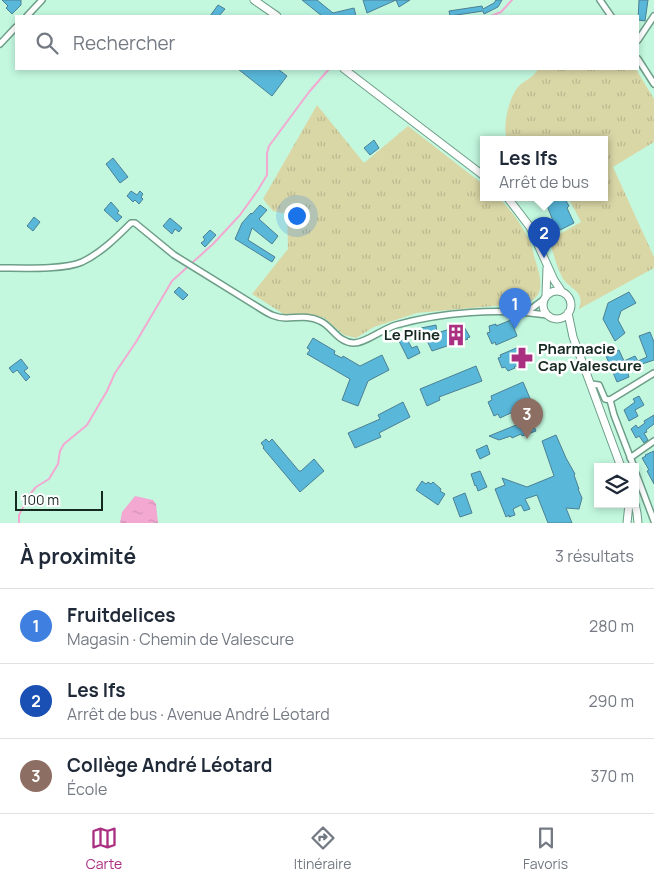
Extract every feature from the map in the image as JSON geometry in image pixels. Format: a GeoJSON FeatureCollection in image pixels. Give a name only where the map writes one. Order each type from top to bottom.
{"type":"FeatureCollection","features":[{"type":"Feature","properties":{"kind":"main road"},"geometry":{"type":"LineString","coordinates":[[254,0],[275,15]]}},
{"type":"Feature","properties":{"kind":"main road"},"geometry":{"type":"LineString","coordinates":[[345,70],[480,173]]}},
{"type":"Feature","properties":{"kind":"main road"},"geometry":{"type":"LineString","coordinates":[[510,201],[530,227],[547,265],[562,292],[568,296],[570,303],[568,313],[573,337],[620,463]]}},
{"type":"Feature","properties":{"kind":"main road"},"geometry":{"type":"LineString","coordinates":[[547,265],[543,308],[547,315],[558,319],[573,337]]}},
{"type":"Feature","properties":{"kind":"main road"},"geometry":{"type":"LineString","coordinates":[[545,298],[552,292],[562,292]]}},
{"type":"Feature","properties":{"kind":"main road"},"geometry":{"type":"LineString","coordinates":[[558,319],[568,313]]}},
{"type":"Feature","properties":{"kind":"main road"},"geometry":{"type":"LineString","coordinates":[[627,523],[631,508]]}},
{"type":"Feature","properties":{"kind":"main road"},"geometry":{"type":"LineString","coordinates":[[632,508],[632,523]]}},
{"type":"Feature","properties":{"kind":"main road"},"geometry":{"type":"LineString","coordinates":[[635,508],[638,513],[638,523]]}},
{"type":"Feature","properties":{"kind":"street"},"geometry":{"type":"LineString","coordinates":[[28,15],[42,0]]}},
{"type":"Feature","properties":{"kind":"street"},"geometry":{"type":"LineString","coordinates":[[600,0],[610,15]]}},
{"type":"Feature","properties":{"kind":"street"},"geometry":{"type":"LineString","coordinates":[[639,38],[654,16]]}},
{"type":"Feature","properties":{"kind":"street"},"geometry":{"type":"LineString","coordinates":[[0,44],[15,28]]}},
{"type":"Feature","properties":{"kind":"street"},"geometry":{"type":"LineString","coordinates":[[639,61],[654,84]]}},
{"type":"Feature","properties":{"kind":"street"},"geometry":{"type":"LineString","coordinates":[[0,268],[63,266],[81,262],[99,251],[131,223],[135,223],[189,264],[273,316],[314,318],[326,324],[343,340],[355,343],[389,327],[420,319],[486,311],[526,312],[547,315]]}},
{"type":"Feature","properties":{"kind":"street"},"geometry":{"type":"LineString","coordinates":[[526,312],[545,298]]}},
{"type":"Feature","properties":{"kind":"street"},"geometry":{"type":"LineString","coordinates":[[610,400],[654,373]]}},
{"type":"Feature","properties":{"kind":"street"},"geometry":{"type":"LineString","coordinates":[[591,384],[599,385],[605,399],[610,400]]}},
{"type":"Feature","properties":{"kind":"street"},"geometry":{"type":"LineString","coordinates":[[610,400],[632,463]]}},
{"type":"Feature","properties":{"kind":"street"},"geometry":{"type":"LineString","coordinates":[[630,458],[654,441]]}},
{"type":"Feature","properties":{"kind":"street"},"geometry":{"type":"LineString","coordinates":[[639,482],[654,521]]}},
{"type":"Feature","properties":{"kind":"green space"},"geometry":{"type":"Polygon","coordinates":[[[537,70],[637,70],[654,99],[654,142],[613,167],[654,257],[654,268],[579,309],[580,298],[562,277],[549,240],[581,222],[570,201],[608,201],[608,136],[506,136],[505,127],[507,112],[512,98],[518,87],[534,75],[537,70]]]}},
{"type":"Feature","properties":{"kind":"green space"},"geometry":{"type":"Polygon","coordinates":[[[317,105],[364,163],[408,126],[480,182],[480,201],[502,201],[511,211],[531,244],[540,277],[540,290],[537,296],[525,303],[417,313],[374,327],[356,338],[344,335],[323,317],[285,315],[252,294],[288,249],[287,214],[273,211],[263,199],[317,105]]]}},
{"type":"Feature","properties":{"kind":"water"},"geometry":{"type":"Polygon","coordinates":[[[135,496],[153,500],[156,504],[158,523],[120,523],[122,512],[135,496]]]}},
{"type":"Feature","properties":{"kind":"building"},"geometry":{"type":"Polygon","coordinates":[[[2,0],[21,0],[21,5],[12,14],[2,0]]]}},
{"type":"Feature","properties":{"kind":"building"},"geometry":{"type":"Polygon","coordinates":[[[302,0],[317,0],[333,13],[354,8],[356,15],[321,15],[302,0]]]}},
{"type":"Feature","properties":{"kind":"building"},"geometry":{"type":"Polygon","coordinates":[[[363,0],[396,0],[367,13],[363,0]]]}},
{"type":"Feature","properties":{"kind":"building"},"geometry":{"type":"Polygon","coordinates":[[[396,0],[410,0],[399,7],[396,0]]]}},
{"type":"Feature","properties":{"kind":"building"},"geometry":{"type":"Polygon","coordinates":[[[496,0],[502,0],[498,7],[484,14],[483,11],[450,15],[449,11],[482,6],[483,9],[496,0]]]}},
{"type":"Feature","properties":{"kind":"building"},"geometry":{"type":"Polygon","coordinates":[[[639,0],[648,0],[645,21],[639,20],[639,0]]]}},
{"type":"Feature","properties":{"kind":"building"},"geometry":{"type":"Polygon","coordinates":[[[218,5],[225,9],[220,15],[211,15],[218,5]]]}},
{"type":"Feature","properties":{"kind":"building"},"geometry":{"type":"Polygon","coordinates":[[[239,70],[279,70],[287,76],[272,96],[239,70]]]}},
{"type":"Feature","properties":{"kind":"building"},"geometry":{"type":"Polygon","coordinates":[[[374,140],[379,148],[370,155],[364,148],[374,140]]]}},
{"type":"Feature","properties":{"kind":"building"},"geometry":{"type":"Polygon","coordinates":[[[113,158],[128,177],[120,183],[106,164],[113,158]]]}},
{"type":"Feature","properties":{"kind":"building"},"geometry":{"type":"Polygon","coordinates":[[[131,191],[137,195],[140,191],[143,194],[141,197],[143,199],[139,204],[135,200],[133,202],[127,196],[131,191]]]}},
{"type":"Feature","properties":{"kind":"building"},"geometry":{"type":"Polygon","coordinates":[[[550,201],[566,201],[569,206],[567,208],[574,223],[560,230],[557,225],[555,226],[546,203],[550,201]]]}},
{"type":"Feature","properties":{"kind":"building"},"geometry":{"type":"Polygon","coordinates":[[[111,202],[119,211],[117,213],[122,217],[117,222],[104,210],[111,202]]]}},
{"type":"Feature","properties":{"kind":"building"},"geometry":{"type":"Polygon","coordinates":[[[260,205],[267,210],[259,219],[278,236],[272,244],[252,228],[248,240],[275,257],[272,262],[235,239],[242,223],[260,205]]]}},
{"type":"Feature","properties":{"kind":"building"},"geometry":{"type":"Polygon","coordinates":[[[34,217],[40,222],[33,231],[27,226],[34,217]]]}},
{"type":"Feature","properties":{"kind":"building"},"geometry":{"type":"Polygon","coordinates":[[[170,218],[182,228],[179,232],[175,229],[172,234],[163,226],[170,218]]]}},
{"type":"Feature","properties":{"kind":"building"},"geometry":{"type":"Polygon","coordinates":[[[210,230],[216,235],[205,247],[201,243],[205,240],[203,237],[210,230]]]}},
{"type":"Feature","properties":{"kind":"building"},"geometry":{"type":"Polygon","coordinates":[[[179,287],[188,295],[183,300],[174,292],[179,287]]]}},
{"type":"Feature","properties":{"kind":"building"},"geometry":{"type":"Polygon","coordinates":[[[629,292],[636,303],[621,311],[618,320],[625,333],[615,341],[603,319],[608,303],[629,292]]]}},
{"type":"Feature","properties":{"kind":"building"},"geometry":{"type":"Polygon","coordinates":[[[511,320],[517,336],[496,345],[495,342],[492,344],[487,333],[490,332],[489,326],[496,324],[496,326],[511,320]]]}},
{"type":"Feature","properties":{"kind":"building"},"geometry":{"type":"Polygon","coordinates":[[[436,325],[437,333],[463,325],[470,337],[432,351],[421,328],[436,325]]]}},
{"type":"Feature","properties":{"kind":"building"},"geometry":{"type":"Polygon","coordinates":[[[650,332],[654,342],[654,360],[642,364],[641,371],[637,372],[635,368],[628,374],[629,377],[617,382],[606,356],[619,350],[624,361],[635,356],[638,361],[647,357],[639,336],[650,332]]]}},
{"type":"Feature","properties":{"kind":"building"},"geometry":{"type":"Polygon","coordinates":[[[313,338],[335,351],[334,354],[342,358],[343,356],[360,366],[382,355],[389,370],[368,381],[358,406],[342,400],[350,379],[307,354],[310,350],[307,348],[313,338]]]}},
{"type":"Feature","properties":{"kind":"building"},"geometry":{"type":"Polygon","coordinates":[[[406,338],[412,348],[417,346],[420,353],[408,359],[399,341],[406,338]]]}},
{"type":"Feature","properties":{"kind":"building"},"geometry":{"type":"Polygon","coordinates":[[[521,346],[528,361],[508,371],[505,367],[502,368],[498,358],[501,357],[500,355],[521,346]]]}},
{"type":"Feature","properties":{"kind":"building"},"geometry":{"type":"Polygon","coordinates":[[[21,359],[28,368],[24,371],[30,377],[26,381],[17,370],[13,373],[9,368],[21,359]]]}},
{"type":"Feature","properties":{"kind":"building"},"geometry":{"type":"Polygon","coordinates":[[[476,366],[482,381],[439,397],[440,400],[427,406],[420,389],[476,366]]]}},
{"type":"Feature","properties":{"kind":"building"},"geometry":{"type":"Polygon","coordinates":[[[523,382],[532,403],[500,418],[498,414],[494,416],[488,402],[492,400],[491,396],[523,382]]]}},
{"type":"Feature","properties":{"kind":"building"},"geometry":{"type":"Polygon","coordinates":[[[639,396],[644,405],[635,410],[638,416],[629,421],[624,410],[635,402],[633,399],[639,396]]]}},
{"type":"Feature","properties":{"kind":"building"},"geometry":{"type":"Polygon","coordinates":[[[403,402],[410,417],[379,433],[381,437],[355,448],[348,433],[380,419],[378,415],[403,402]]]}},
{"type":"Feature","properties":{"kind":"building"},"geometry":{"type":"Polygon","coordinates":[[[654,415],[654,424],[644,433],[648,440],[644,443],[639,436],[636,438],[631,429],[636,425],[638,428],[645,423],[644,421],[654,415]]]}},
{"type":"Feature","properties":{"kind":"building"},"geometry":{"type":"Polygon","coordinates":[[[526,421],[527,424],[532,422],[536,431],[522,436],[521,434],[499,440],[489,436],[526,421]]]}},
{"type":"Feature","properties":{"kind":"building"},"geometry":{"type":"Polygon","coordinates":[[[556,435],[575,474],[582,498],[579,509],[566,508],[572,523],[548,523],[537,495],[525,499],[530,509],[524,511],[521,505],[513,509],[515,515],[506,517],[495,489],[505,485],[502,478],[527,487],[554,476],[542,441],[556,435]]]}},
{"type":"Feature","properties":{"kind":"building"},"geometry":{"type":"Polygon","coordinates":[[[266,439],[269,442],[272,439],[299,471],[314,459],[324,471],[300,492],[263,448],[261,443],[266,439]]]}},
{"type":"Feature","properties":{"kind":"building"},"geometry":{"type":"Polygon","coordinates":[[[487,445],[490,454],[480,459],[476,450],[487,445]]]}},
{"type":"Feature","properties":{"kind":"building"},"geometry":{"type":"Polygon","coordinates":[[[654,451],[654,484],[642,458],[654,451]]]}},
{"type":"Feature","properties":{"kind":"building"},"geometry":{"type":"Polygon","coordinates":[[[480,471],[487,487],[478,491],[471,474],[480,471]]]}},
{"type":"Feature","properties":{"kind":"building"},"geometry":{"type":"Polygon","coordinates":[[[422,481],[426,484],[433,482],[445,494],[438,505],[416,490],[422,481]]]}},
{"type":"Feature","properties":{"kind":"building"},"geometry":{"type":"Polygon","coordinates":[[[465,493],[472,513],[460,517],[453,498],[465,493]]]}},
{"type":"Feature","properties":{"kind":"waterway"},"geometry":{"type":"LineString","coordinates":[[494,15],[501,12],[512,0]]}},
{"type":"Feature","properties":{"kind":"waterway"},"geometry":{"type":"LineString","coordinates":[[19,523],[19,515],[31,493],[36,487],[49,479],[58,464],[60,451],[64,444],[87,425],[115,373],[136,342],[172,281],[213,244],[240,215],[267,175],[267,153],[269,146],[309,92],[328,70]]}},
{"type":"Feature","properties":{"kind":"place","name":"Les Ifs"},"geometry":{"type":"Point","coordinates":[544,258]}},
{"type":"Feature","properties":{"kind":"place","name":"Fruitdelices"},"geometry":{"type":"Point","coordinates":[515,329]}},
{"type":"Feature","properties":{"kind":"place","name":"Le Pline"},"geometry":{"type":"Point","coordinates":[456,335]}},
{"type":"Feature","properties":{"kind":"place","name":"Pharmacie Cap Valescure"},"geometry":{"type":"Point","coordinates":[522,358]}},
{"type":"Feature","properties":{"kind":"place","name":"Collège André Léotard"},"geometry":{"type":"Point","coordinates":[527,439]}}]}
